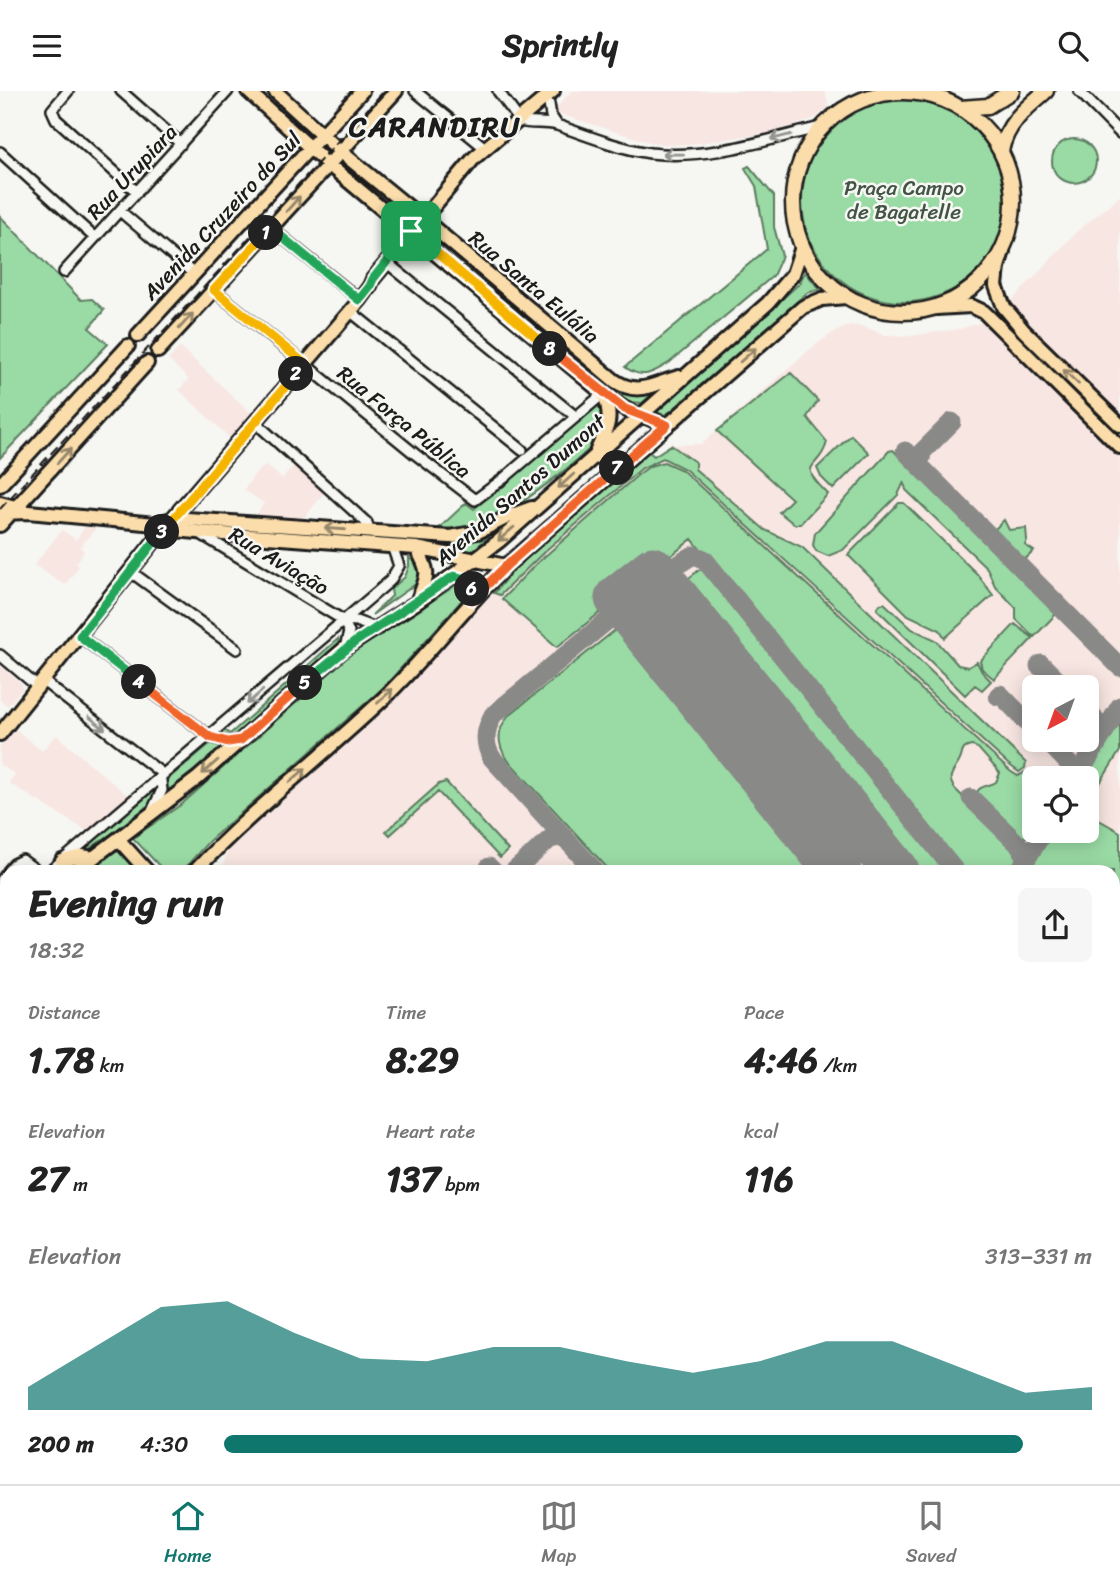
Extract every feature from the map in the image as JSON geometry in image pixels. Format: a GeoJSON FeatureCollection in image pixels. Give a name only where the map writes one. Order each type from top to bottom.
{"type":"FeatureCollection","features":[{"type":"Feature","properties":{"kind":"highway"},"geometry":{"type":"LineString","coordinates":[[960,108],[988,106],[1012,91]]}},
{"type":"Feature","properties":{"kind":"highway"},"geometry":{"type":"LineString","coordinates":[[1001,151],[1009,126],[1046,91]]}},
{"type":"Feature","properties":{"kind":"highway"},"geometry":{"type":"LineString","coordinates":[[885,93],[926,94],[960,108],[983,127],[1001,151],[1010,175],[1014,201],[1011,227],[1003,251],[991,270],[975,286],[957,299],[936,308],[914,313],[890,312],[867,307],[846,297],[825,280],[802,247],[793,212],[795,175],[810,142],[821,127],[850,105],[885,93]]}},
{"type":"Feature","properties":{"kind":"main road","name":"Rua Santa Eulália"},"geometry":{"type":"LineString","coordinates":[[248,91],[328,164],[602,393],[625,409],[667,425]]}},
{"type":"Feature","properties":{"kind":"main road","name":"Rua Santa Eulália"},"geometry":{"type":"LineString","coordinates":[[275,91],[340,151],[621,385],[642,390],[682,377]]}},
{"type":"Feature","properties":{"kind":"main road","name":"Avenida Cruzeiro do Sul"},"geometry":{"type":"LineString","coordinates":[[138,335],[362,91]]}},
{"type":"Feature","properties":{"kind":"main road","name":"Avenida Cruzeiro do Sul"},"geometry":{"type":"LineString","coordinates":[[158,351],[396,91]]}},
{"type":"Feature","properties":{"kind":"main road"},"geometry":{"type":"LineString","coordinates":[[370,286],[377,283],[425,220],[477,161],[553,91]]}},
{"type":"Feature","properties":{"kind":"main road"},"geometry":{"type":"LineString","coordinates":[[477,161],[485,148],[565,91]]}},
{"type":"Feature","properties":{"kind":"main road"},"geometry":{"type":"LineString","coordinates":[[297,111],[321,120],[341,115]]}},
{"type":"Feature","properties":{"kind":"main road"},"geometry":{"type":"LineString","coordinates":[[0,734],[131,572],[164,524],[305,364],[359,300],[373,279],[414,234]]}},
{"type":"Feature","properties":{"kind":"main road","name":"Avenida Santos Dumont"},"geometry":{"type":"LineString","coordinates":[[84,865],[198,778],[344,649],[476,560],[781,290],[793,274],[802,247]]}},
{"type":"Feature","properties":{"kind":"main road"},"geometry":{"type":"LineString","coordinates":[[1003,251],[996,280],[1004,307],[1024,331],[1120,425],[1111,429],[1109,436]]}},
{"type":"Feature","properties":{"kind":"main road"},"geometry":{"type":"LineString","coordinates":[[201,865],[238,828],[383,699],[506,566],[803,307],[822,299],[846,297]]}},
{"type":"Feature","properties":{"kind":"main road"},"geometry":{"type":"LineString","coordinates":[[936,308],[971,306],[984,312],[1120,447]]}},
{"type":"Feature","properties":{"kind":"main road"},"geometry":{"type":"LineString","coordinates":[[0,485],[128,346]]}},
{"type":"Feature","properties":{"kind":"main road"},"geometry":{"type":"LineString","coordinates":[[0,525],[147,363]]}},
{"type":"Feature","properties":{"kind":"main road"},"geometry":{"type":"LineString","coordinates":[[595,455],[610,419],[602,393]]}},
{"type":"Feature","properties":{"kind":"main road"},"geometry":{"type":"LineString","coordinates":[[1094,421],[1102,419],[1106,411]]}},
{"type":"Feature","properties":{"kind":"main road"},"geometry":{"type":"LineString","coordinates":[[0,471],[23,460]]}},
{"type":"Feature","properties":{"kind":"main road"},"geometry":{"type":"LineString","coordinates":[[0,503],[14,511],[164,524],[428,537],[465,536],[488,528],[525,509],[536,508]]}},
{"type":"Feature","properties":{"kind":"main road"},"geometry":{"type":"LineString","coordinates":[[164,524],[197,532],[416,548],[506,566]]}},
{"type":"Feature","properties":{"kind":"main road"},"geometry":{"type":"LineString","coordinates":[[416,548],[428,575],[417,602]]}},
{"type":"Feature","properties":{"kind":"main road"},"geometry":{"type":"LineString","coordinates":[[454,576],[466,579],[473,591],[472,600]]}},
{"type":"Feature","properties":{"kind":"main road"},"geometry":{"type":"LineString","coordinates":[[118,839],[142,865]]}},
{"type":"Feature","properties":{"kind":"main road"},"geometry":{"type":"LineString","coordinates":[[62,861],[82,856],[93,858]]}},
{"type":"Feature","properties":{"kind":"street"},"geometry":{"type":"LineString","coordinates":[[68,91],[52,110],[56,119],[137,192]]}},
{"type":"Feature","properties":{"kind":"street"},"geometry":{"type":"LineString","coordinates":[[121,91],[181,144]]}},
{"type":"Feature","properties":{"kind":"street"},"geometry":{"type":"LineString","coordinates":[[415,91],[485,148]]}},
{"type":"Feature","properties":{"kind":"street"},"geometry":{"type":"LineString","coordinates":[[498,91],[523,121],[557,125],[632,149],[676,154],[723,149],[821,127]]}},
{"type":"Feature","properties":{"kind":"street"},"geometry":{"type":"LineString","coordinates":[[1079,91],[1120,133]]}},
{"type":"Feature","properties":{"kind":"street","name":"Rua Urupiara"},"geometry":{"type":"LineString","coordinates":[[64,272],[229,92]]}},
{"type":"Feature","properties":{"kind":"street"},"geometry":{"type":"LineString","coordinates":[[549,104],[551,116],[557,125]]}},
{"type":"Feature","properties":{"kind":"street"},"geometry":{"type":"LineString","coordinates":[[0,152],[95,238]]}},
{"type":"Feature","properties":{"kind":"street"},"geometry":{"type":"LineString","coordinates":[[120,211],[194,274]]}},
{"type":"Feature","properties":{"kind":"street"},"geometry":{"type":"LineString","coordinates":[[271,228],[359,300]]}},
{"type":"Feature","properties":{"kind":"street"},"geometry":{"type":"LineString","coordinates":[[391,266],[575,417],[602,393]]}},
{"type":"Feature","properties":{"kind":"street","name":"Rua Força Pública"},"geometry":{"type":"LineString","coordinates":[[214,290],[475,500],[575,417]]}},
{"type":"Feature","properties":{"kind":"street"},"geometry":{"type":"LineString","coordinates":[[350,311],[522,450]]}},
{"type":"Feature","properties":{"kind":"street"},"geometry":{"type":"LineString","coordinates":[[255,422],[367,523],[369,532]]}},
{"type":"Feature","properties":{"kind":"street","name":"Rua Aviação"},"geometry":{"type":"LineString","coordinates":[[197,532],[343,620],[375,628]]}},
{"type":"Feature","properties":{"kind":"street"},"geometry":{"type":"LineString","coordinates":[[57,865],[210,737],[396,573],[399,566],[391,546]]}},
{"type":"Feature","properties":{"kind":"street"},"geometry":{"type":"LineString","coordinates":[[131,572],[237,649]]}},
{"type":"Feature","properties":{"kind":"street","name":"Rua Aviação"},"geometry":{"type":"LineString","coordinates":[[343,620],[349,632],[344,649]]}},
{"type":"Feature","properties":{"kind":"street"},"geometry":{"type":"LineString","coordinates":[[80,636],[210,737],[228,742],[241,740]]}},
{"type":"Feature","properties":{"kind":"street"},"geometry":{"type":"LineString","coordinates":[[0,655],[160,772],[162,790],[158,803],[148,817]]}},
{"type":"Feature","properties":{"kind":"street"},"geometry":{"type":"LineString","coordinates":[[13,865],[22,860],[29,865]]}},
{"type":"Feature","properties":{"kind":"shaded area"},"geometry":{"type":"Polygon","coordinates":[[[572,91],[825,91],[829,108],[813,119],[774,132],[671,145],[649,142],[559,114],[556,110],[558,106],[572,91]]]}},
{"type":"Feature","properties":{"kind":"shaded area"},"geometry":{"type":"Polygon","coordinates":[[[1120,196],[1120,413],[1008,305],[1075,233],[1120,196]]]}},
{"type":"Feature","properties":{"kind":"shaded area"},"geometry":{"type":"Polygon","coordinates":[[[982,322],[1120,456],[1120,865],[223,865],[229,843],[419,674],[435,657],[438,648],[494,593],[513,570],[648,451],[654,456],[671,445],[701,444],[831,334],[850,325],[886,335],[909,336],[961,329],[982,322]]]}},
{"type":"Feature","properties":{"kind":"shaded area"},"geometry":{"type":"Polygon","coordinates":[[[180,347],[252,414],[230,438],[179,390],[189,379],[168,360],[180,347]]]}},
{"type":"Feature","properties":{"kind":"shaded area"},"geometry":{"type":"Polygon","coordinates":[[[266,465],[282,479],[295,465],[325,492],[303,519],[256,516],[264,503],[244,490],[255,474],[266,465]]]}},
{"type":"Feature","properties":{"kind":"shaded area"},"geometry":{"type":"Polygon","coordinates":[[[85,527],[96,528],[80,547],[84,551],[76,564],[79,566],[65,585],[34,565],[62,530],[76,540],[85,527]]]}},
{"type":"Feature","properties":{"kind":"shaded area"},"geometry":{"type":"Polygon","coordinates":[[[0,665],[22,684],[23,688],[8,706],[0,700],[0,665]]]}},
{"type":"Feature","properties":{"kind":"shaded area"},"geometry":{"type":"Polygon","coordinates":[[[14,728],[42,751],[56,735],[128,796],[87,831],[9,783],[15,774],[0,765],[0,746],[14,728]]]}},
{"type":"Feature","properties":{"kind":"green space","name":"Praça Campo de Bagatelle"},"geometry":{"type":"Polygon","coordinates":[[[904,98],[943,106],[976,128],[998,161],[1006,200],[998,239],[976,272],[943,294],[904,302],[865,294],[832,272],[810,239],[802,200],[810,161],[832,128],[865,106],[904,98]]]}},
{"type":"Feature","properties":{"kind":"green space"},"geometry":{"type":"Polygon","coordinates":[[[1074,139],[1089,146],[1096,161],[1089,176],[1074,183],[1059,176],[1052,161],[1059,146],[1074,139]]]}},
{"type":"Feature","properties":{"kind":"green space"},"geometry":{"type":"Polygon","coordinates":[[[749,166],[774,196],[774,227],[782,256],[773,276],[669,363],[647,374],[631,371],[625,367],[767,249],[756,186],[745,168],[749,166]]]}},
{"type":"Feature","properties":{"kind":"green space"},"geometry":{"type":"Polygon","coordinates":[[[0,216],[81,300],[92,299],[104,310],[89,328],[108,344],[0,458],[0,216]]]}},
{"type":"Feature","properties":{"kind":"green space"},"geometry":{"type":"Polygon","coordinates":[[[435,235],[616,389],[637,396],[651,395],[642,403],[628,402],[605,387],[432,238],[435,235]]]}},
{"type":"Feature","properties":{"kind":"green space"},"geometry":{"type":"Polygon","coordinates":[[[805,272],[820,289],[807,293],[671,411],[662,416],[653,414],[799,284],[805,272]]]}},
{"type":"Feature","properties":{"kind":"green space"},"geometry":{"type":"Polygon","coordinates":[[[791,373],[818,401],[807,417],[827,442],[811,471],[828,494],[800,524],[794,524],[779,512],[792,499],[717,431],[791,373]]]}},
{"type":"Feature","properties":{"kind":"green space"},"geometry":{"type":"Polygon","coordinates":[[[600,400],[605,416],[603,432],[585,453],[569,466],[492,520],[472,526],[438,529],[466,503],[474,509],[600,400]]]}},
{"type":"Feature","properties":{"kind":"green space"},"geometry":{"type":"Polygon","coordinates":[[[851,435],[869,453],[833,489],[821,477],[817,468],[851,435]]]}},
{"type":"Feature","properties":{"kind":"green space"},"geometry":{"type":"Polygon","coordinates":[[[671,445],[695,462],[695,469],[765,530],[802,547],[1026,763],[1025,766],[1022,766],[1019,772],[1008,764],[685,469],[663,458],[642,468],[545,551],[500,595],[494,593],[513,570],[648,451],[654,456],[671,445]]]}},
{"type":"Feature","properties":{"kind":"green space"},"geometry":{"type":"Polygon","coordinates":[[[893,450],[1056,614],[1034,637],[1016,619],[1016,608],[995,586],[987,568],[906,490],[904,482],[898,495],[843,550],[828,556],[816,551],[813,545],[815,533],[889,451],[893,450]]]}},
{"type":"Feature","properties":{"kind":"green space"},"geometry":{"type":"Polygon","coordinates":[[[664,462],[682,470],[1010,771],[1018,776],[1022,774],[1022,838],[1017,837],[976,797],[981,788],[996,782],[1000,773],[978,748],[972,746],[963,750],[951,778],[955,789],[1018,851],[1020,857],[1015,865],[954,865],[692,539],[557,647],[502,599],[536,564],[650,466],[664,462]]]}},
{"type":"Feature","properties":{"kind":"green space"},"geometry":{"type":"Polygon","coordinates":[[[899,503],[904,503],[977,574],[993,595],[945,638],[940,630],[908,615],[848,555],[899,503]]]}},
{"type":"Feature","properties":{"kind":"green space"},"geometry":{"type":"Polygon","coordinates":[[[1004,520],[1009,530],[1026,528],[1025,545],[1034,551],[1023,561],[993,531],[1004,520]]]}},
{"type":"Feature","properties":{"kind":"green space"},"geometry":{"type":"Polygon","coordinates":[[[184,524],[441,543],[474,539],[493,532],[472,552],[467,552],[182,526],[184,524]]]}},
{"type":"Feature","properties":{"kind":"green space"},"geometry":{"type":"Polygon","coordinates":[[[409,558],[419,569],[417,583],[372,615],[392,596],[391,589],[405,577],[409,558]]]}},
{"type":"Feature","properties":{"kind":"green space"},"geometry":{"type":"Polygon","coordinates":[[[705,569],[714,576],[945,865],[891,865],[678,599],[675,589],[699,570],[705,569]]]}},
{"type":"Feature","properties":{"kind":"green space"},"geometry":{"type":"Polygon","coordinates":[[[461,582],[468,587],[463,599],[384,687],[209,841],[187,865],[158,865],[133,838],[182,804],[351,654],[461,582]]]}},
{"type":"Feature","properties":{"kind":"green space"},"geometry":{"type":"Polygon","coordinates":[[[884,603],[912,629],[936,640],[958,665],[968,667],[977,662],[991,681],[982,690],[975,685],[965,695],[877,609],[884,603]]]}},
{"type":"Feature","properties":{"kind":"green space"},"geometry":{"type":"Polygon","coordinates":[[[629,619],[638,623],[833,865],[604,865],[506,758],[500,737],[508,716],[629,619]]]}},
{"type":"Feature","properties":{"kind":"green space"},"geometry":{"type":"Polygon","coordinates":[[[1015,624],[1033,638],[994,679],[982,669],[980,661],[1015,624]]]}},
{"type":"Feature","properties":{"kind":"green space"},"geometry":{"type":"Polygon","coordinates":[[[338,639],[339,644],[232,738],[219,735],[224,730],[230,734],[338,639]]]}},
{"type":"Feature","properties":{"kind":"green space"},"geometry":{"type":"Polygon","coordinates":[[[1120,721],[1120,751],[1099,785],[1099,766],[1093,766],[1120,721]]]}},
{"type":"Feature","properties":{"kind":"green space"},"geometry":{"type":"Polygon","coordinates":[[[211,743],[224,745],[164,796],[168,779],[211,743]]]}},
{"type":"Feature","properties":{"kind":"green space"},"geometry":{"type":"Polygon","coordinates":[[[446,782],[508,850],[500,858],[438,792],[390,835],[386,831],[439,784],[446,782]]]}},
{"type":"Feature","properties":{"kind":"green space"},"geometry":{"type":"Polygon","coordinates":[[[158,787],[152,806],[81,852],[158,787]]]}},
{"type":"Feature","properties":{"kind":"green space"},"geometry":{"type":"Polygon","coordinates":[[[1099,820],[1120,832],[1120,865],[1031,865],[1044,843],[1099,843],[1099,820]]]}},
{"type":"Feature","properties":{"kind":"green space"},"geometry":{"type":"Polygon","coordinates":[[[122,850],[136,865],[97,865],[115,851],[122,850]]]}},
{"type":"Feature","properties":{"kind":"taxiway"},"geometry":{"type":"LineString","coordinates":[[921,459],[922,452],[952,422]]}},
{"type":"Feature","properties":{"kind":"taxiway"},"geometry":{"type":"LineString","coordinates":[[905,451],[1120,667]]}},
{"type":"Feature","properties":{"kind":"taxiway"},"geometry":{"type":"LineString","coordinates":[[712,680],[659,612],[654,598],[656,587],[663,577],[694,555],[704,559],[950,865]]}},
{"type":"Feature","properties":{"kind":"taxiway"},"geometry":{"type":"LineString","coordinates":[[590,865],[492,758],[486,742],[488,726],[493,715],[625,606],[635,602],[644,603],[661,617]]}},
{"type":"Feature","properties":{"kind":"taxiway"},"geometry":{"type":"LineString","coordinates":[[1039,666],[1041,664],[1052,675]]}},
{"type":"Feature","properties":{"kind":"taxiway"},"geometry":{"type":"LineString","coordinates":[[998,696],[1000,694],[1022,717]]}},
{"type":"Feature","properties":{"kind":"taxiway"},"geometry":{"type":"LineString","coordinates":[[1084,766],[1120,706]]}},
{"type":"Feature","properties":{"kind":"taxiway"},"geometry":{"type":"LineString","coordinates":[[1099,724],[1102,727],[1099,737]]}},
{"type":"Feature","properties":{"kind":"taxiway"},"geometry":{"type":"LineString","coordinates":[[1059,753],[1071,766]]}},
{"type":"Feature","properties":{"kind":"taxiway"},"geometry":{"type":"LineString","coordinates":[[971,798],[1020,846],[1027,858]]}},
{"type":"Feature","properties":{"kind":"taxiway"},"geometry":{"type":"LineString","coordinates":[[521,865],[550,839],[561,837],[567,841]]}},
{"type":"Feature","properties":{"kind":"taxiway"},"geometry":{"type":"LineString","coordinates":[[1023,865],[1036,843]]}},
{"type":"Feature","properties":{"kind":"runway"},"geometry":{"type":"LineString","coordinates":[[833,865],[618,598],[653,570],[891,865]]}},
{"type":"Feature","properties":{"kind":"railway"},"geometry":{"type":"LineString","coordinates":[[0,509],[384,91]]}},
{"type":"Feature","properties":{"kind":"district","name":"CARANDIRU"},"geometry":{"type":"Point","coordinates":[435,126]}},
{"type":"Feature","properties":{"kind":"route"},"geometry":{"type":"LineString","coordinates":[[271,228],[359,300],[411,231],[604,394],[625,409],[667,425],[506,566],[472,600],[473,591],[466,579],[454,576],[344,649],[241,740],[228,742],[210,737],[80,636],[172,519],[305,364],[214,290],[271,228]]}}]}
